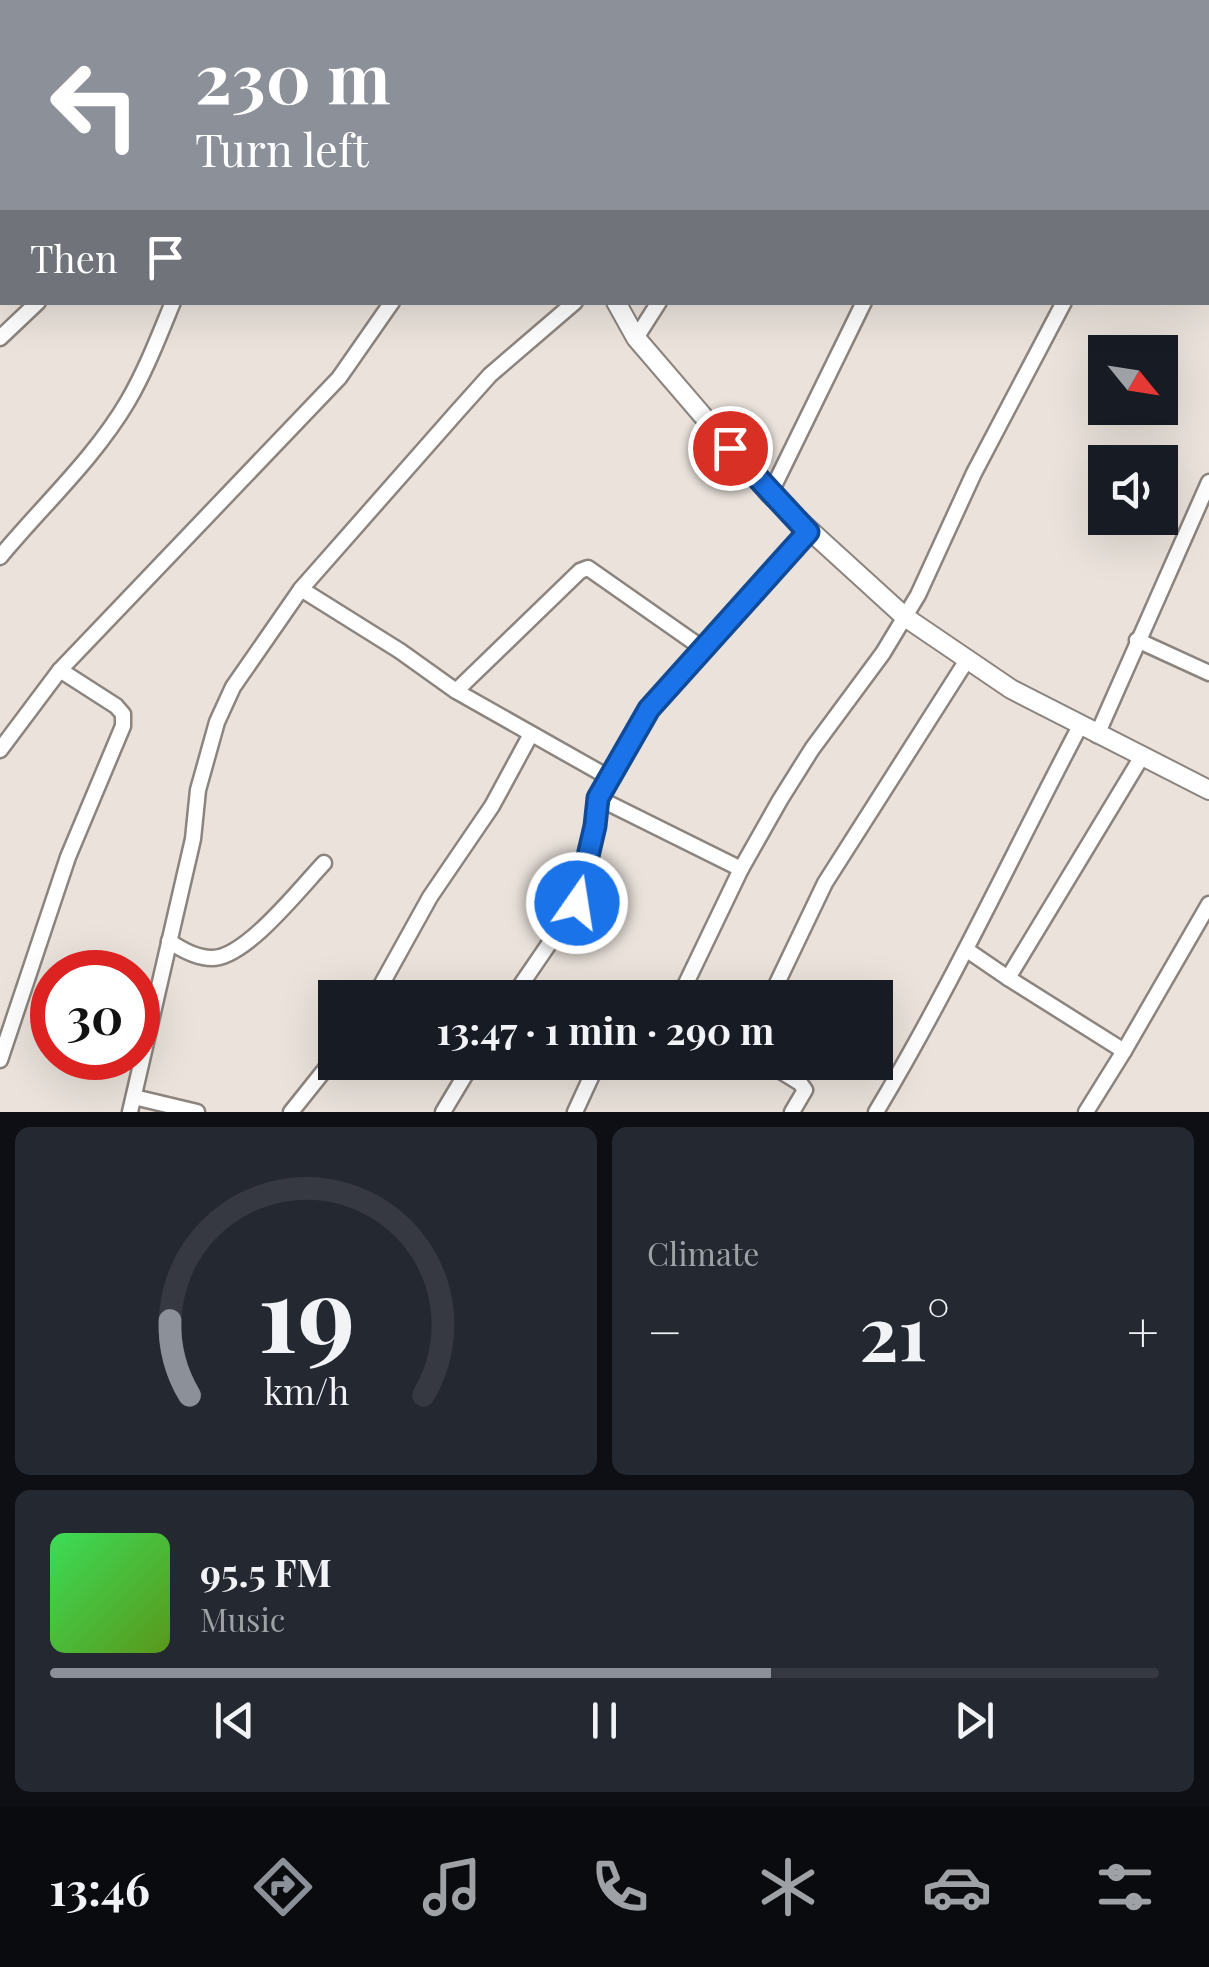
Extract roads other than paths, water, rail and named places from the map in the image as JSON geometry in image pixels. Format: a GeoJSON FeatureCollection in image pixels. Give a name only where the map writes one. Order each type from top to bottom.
{"type":"FeatureCollection","features":[{"type":"Feature","properties":{"kind":"main road"},"geometry":{"type":"LineString","coordinates":[[618,305],[636,338],[770,494],[905,617],[1010,689],[1209,790]]}},
{"type":"Feature","properties":{"kind":"street"},"geometry":{"type":"LineString","coordinates":[[0,338],[35,305]]}},
{"type":"Feature","properties":{"kind":"street"},"geometry":{"type":"LineString","coordinates":[[0,557],[99,442],[126,404],[148,364],[171,305]]}},
{"type":"Feature","properties":{"kind":"street"},"geometry":{"type":"LineString","coordinates":[[0,750],[60,670],[338,378],[390,305]]}},
{"type":"Feature","properties":{"kind":"street"},"geometry":{"type":"LineString","coordinates":[[198,1112],[132,1105],[192,839],[198,790],[217,722],[234,688],[302,590],[490,375],[572,305]]}},
{"type":"Feature","properties":{"kind":"street"},"geometry":{"type":"LineString","coordinates":[[636,338],[657,305]]}},
{"type":"Feature","properties":{"kind":"street"},"geometry":{"type":"LineString","coordinates":[[770,494],[863,305]]}},
{"type":"Feature","properties":{"kind":"street"},"geometry":{"type":"LineString","coordinates":[[687,980],[740,868],[812,749],[905,617],[974,473],[1062,305]]}},
{"type":"Feature","properties":{"kind":"street"},"geometry":{"type":"LineString","coordinates":[[876,1112],[932,1019],[1005,868],[1089,731],[1137,640],[1209,482]]}},
{"type":"Feature","properties":{"kind":"street"},"geometry":{"type":"LineString","coordinates":[[524,980],[577,903],[598,798],[649,709],[808,532]]}},
{"type":"Feature","properties":{"kind":"street"},"geometry":{"type":"LineString","coordinates":[[456,691],[580,570],[588,568],[705,650]]}},
{"type":"Feature","properties":{"kind":"street"},"geometry":{"type":"LineString","coordinates":[[302,590],[456,691],[608,777]]}},
{"type":"Feature","properties":{"kind":"street"},"geometry":{"type":"LineString","coordinates":[[1137,640],[1209,673]]}},
{"type":"Feature","properties":{"kind":"street"},"geometry":{"type":"LineString","coordinates":[[779,980],[826,883],[967,660]]}},
{"type":"Feature","properties":{"kind":"street"},"geometry":{"type":"LineString","coordinates":[[0,1060],[68,856],[123,726],[123,714],[116,706],[60,670]]}},
{"type":"Feature","properties":{"kind":"street"},"geometry":{"type":"LineString","coordinates":[[384,980],[430,897],[492,806],[531,734]]}},
{"type":"Feature","properties":{"kind":"street"},"geometry":{"type":"LineString","coordinates":[[1008,978],[1141,758]]}},
{"type":"Feature","properties":{"kind":"street"},"geometry":{"type":"LineString","coordinates":[[598,798],[740,868]]}},
{"type":"Feature","properties":{"kind":"street"},"geometry":{"type":"LineString","coordinates":[[169,941],[196,956],[216,958],[237,950],[324,863]]}},
{"type":"Feature","properties":{"kind":"street"},"geometry":{"type":"LineString","coordinates":[[1086,1112],[1209,904]]}},
{"type":"Feature","properties":{"kind":"street"},"geometry":{"type":"LineString","coordinates":[[967,950],[1124,1051]]}},
{"type":"Feature","properties":{"kind":"street"},"geometry":{"type":"LineString","coordinates":[[291,1112],[318,1078]]}},
{"type":"Feature","properties":{"kind":"street"},"geometry":{"type":"LineString","coordinates":[[443,1112],[462,1080]]}},
{"type":"Feature","properties":{"kind":"street"},"geometry":{"type":"LineString","coordinates":[[574,1112],[589,1080]]}},
{"type":"Feature","properties":{"kind":"street"},"geometry":{"type":"LineString","coordinates":[[792,1112],[805,1090],[794,1080]]}}]}
